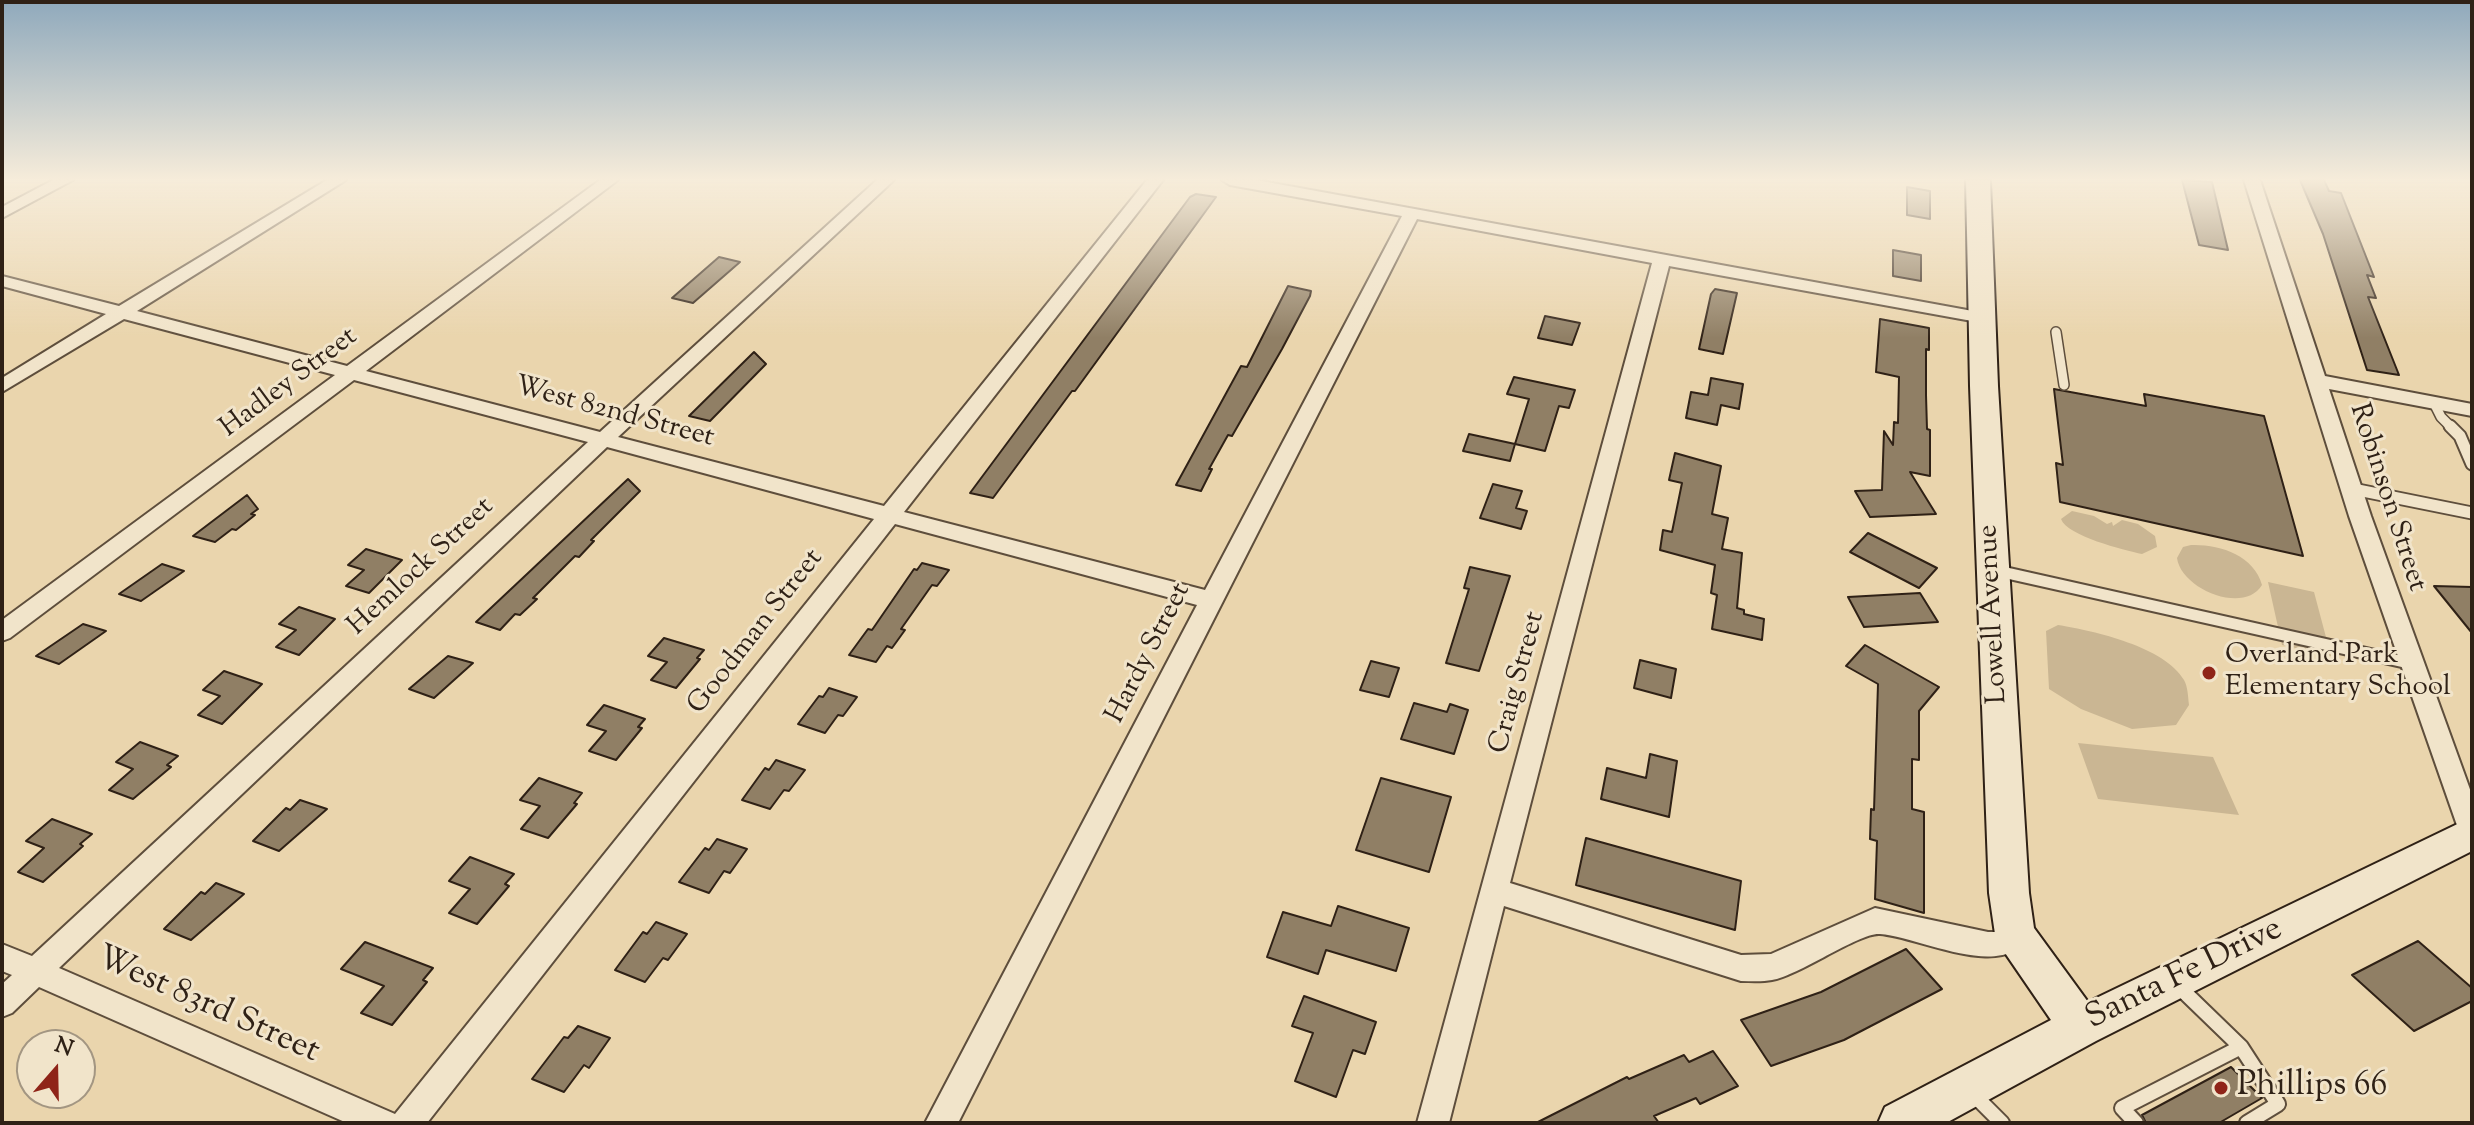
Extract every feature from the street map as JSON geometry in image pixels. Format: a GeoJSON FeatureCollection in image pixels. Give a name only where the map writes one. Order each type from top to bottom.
{"type":"FeatureCollection","features":[{"type":"Feature","properties":{"kind":"street"},"geometry":{"type":"LineString","coordinates":[[2,386],[253,232]]}},
{"type":"Feature","properties":{"kind":"street","name":"Hadley Street"},"geometry":{"type":"LineString","coordinates":[[2,632],[540,232]]}},
{"type":"Feature","properties":{"kind":"street","name":"Hemlock Street"},"geometry":{"type":"LineString","coordinates":[[2,1003],[829,232]]}},
{"type":"Feature","properties":{"kind":"street","name":"Goodman Street"},"geometry":{"type":"LineString","coordinates":[[407,1123],[1113,232]]}},
{"type":"Feature","properties":{"kind":"street","name":"Hardy Street"},"geometry":{"type":"LineString","coordinates":[[941,1123],[1402,232]]}},
{"type":"Feature","properties":{"kind":"street"},"geometry":{"type":"LineString","coordinates":[[1518,232],[1983,318]]}},
{"type":"Feature","properties":{"kind":"street","name":"Lowell Avenue"},"geometry":{"type":"LineString","coordinates":[[1980,232],[2009,893],[2015,934],[2081,1027]]}},
{"type":"Feature","properties":{"kind":"street","name":"Robinson Street"},"geometry":{"type":"LineString","coordinates":[[2269,232],[2353,489],[2472,832]]}},
{"type":"Feature","properties":{"kind":"street","name":"Craig Street"},"geometry":{"type":"LineString","coordinates":[[1433,1123],[1662,259]]}},
{"type":"Feature","properties":{"kind":"street","name":"West 82nd Street"},"geometry":{"type":"LineString","coordinates":[[2,281],[1211,600]]}},
{"type":"Feature","properties":{"kind":"street"},"geometry":{"type":"LineString","coordinates":[[2318,381],[2472,410]]}},
{"type":"Feature","properties":{"kind":"street","name":"Santa Fe Drive"},"geometry":{"type":"LineString","coordinates":[[1901,1123],[2081,1027],[2472,832]]}},
{"type":"Feature","properties":{"kind":"street"},"geometry":{"type":"LineString","coordinates":[[1493,890],[1741,968],[1773,967],[1875,920],[1988,945],[2003,944],[2015,934]]}},
{"type":"Feature","properties":{"kind":"street","name":"West 83rd Street"},"geometry":{"type":"LineString","coordinates":[[2,957],[383,1123]]}},
{"type":"Feature","properties":{"kind":"lane"},"geometry":{"type":"LineString","coordinates":[[2056,332],[2064,385]]}},
{"type":"Feature","properties":{"kind":"lane"},"geometry":{"type":"LineString","coordinates":[[2434,403],[2441,417],[2460,436],[2472,464]]}},
{"type":"Feature","properties":{"kind":"lane"},"geometry":{"type":"LineString","coordinates":[[2353,489],[2472,513]]}},
{"type":"Feature","properties":{"kind":"lane"},"geometry":{"type":"LineString","coordinates":[[1993,570],[2413,664]]}},
{"type":"Feature","properties":{"kind":"lane"},"geometry":{"type":"LineString","coordinates":[[2174,981],[2241,1047],[2278,1104],[2247,1123]]}},
{"type":"Feature","properties":{"kind":"lane"},"geometry":{"type":"LineString","coordinates":[[2136,1123],[2122,1108],[2241,1047]]}},
{"type":"Feature","properties":{"kind":"lane"},"geometry":{"type":"LineString","coordinates":[[1967,1087],[2002,1123]]}},
{"type":"Feature","properties":{"kind":"shaded area"},"geometry":{"type":"Polygon","coordinates":[[[2072,511],[2094,516],[2107,524],[2112,522],[2113,526],[2122,520],[2138,524],[2155,536],[2157,547],[2142,554],[2085,536],[2065,525],[2061,519],[2072,511]]]}},
{"type":"Feature","properties":{"kind":"shaded area"},"geometry":{"type":"Polygon","coordinates":[[[2191,545],[2234,553],[2251,566],[2262,585],[2253,594],[2242,598],[2228,598],[2201,588],[2189,580],[2177,558],[2183,547],[2191,545]]]}},
{"type":"Feature","properties":{"kind":"shaded area"},"geometry":{"type":"Polygon","coordinates":[[[2268,582],[2314,592],[2331,656],[2282,645],[2268,582]]]}},
{"type":"Feature","properties":{"kind":"shaded area"},"geometry":{"type":"Polygon","coordinates":[[[2058,625],[2128,642],[2162,658],[2175,668],[2185,683],[2189,705],[2176,725],[2132,729],[2081,709],[2049,689],[2046,631],[2058,625]]]}},
{"type":"Feature","properties":{"kind":"shaded area"},"geometry":{"type":"Polygon","coordinates":[[[2078,743],[2213,757],[2239,815],[2098,799],[2078,743]]]}},
{"type":"Feature","properties":{"kind":"building"},"geometry":{"type":"Polygon","coordinates":[[[1164,232],[1190,232],[993,498],[970,493],[1164,232]]]}},
{"type":"Feature","properties":{"kind":"building"},"geometry":{"type":"Polygon","coordinates":[[[2196,232],[2224,232],[2228,250],[2199,245],[2196,232]]]}},
{"type":"Feature","properties":{"kind":"building"},"geometry":{"type":"Polygon","coordinates":[[[2357,232],[2374,277],[2367,275],[2376,298],[2368,297],[2399,375],[2367,370],[2323,234],[2357,232]]]}},
{"type":"Feature","properties":{"kind":"building"},"geometry":{"type":"Polygon","coordinates":[[[1893,250],[1921,255],[1921,281],[1893,276],[1893,250]]]}},
{"type":"Feature","properties":{"kind":"building"},"geometry":{"type":"Polygon","coordinates":[[[719,257],[740,262],[693,303],[672,298],[719,257]]]}},
{"type":"Feature","properties":{"kind":"building"},"geometry":{"type":"Polygon","coordinates":[[[1288,286],[1311,291],[1282,349],[1232,436],[1228,435],[1201,491],[1176,485],[1241,366],[1247,367],[1288,286]]]}},
{"type":"Feature","properties":{"kind":"building"},"geometry":{"type":"Polygon","coordinates":[[[1715,289],[1737,293],[1723,354],[1699,349],[1711,294],[1715,289]]]}},
{"type":"Feature","properties":{"kind":"building"},"geometry":{"type":"Polygon","coordinates":[[[1545,316],[1580,323],[1572,345],[1538,338],[1545,316]]]}},
{"type":"Feature","properties":{"kind":"building"},"geometry":{"type":"Polygon","coordinates":[[[1880,319],[1929,328],[1926,395],[1930,476],[1910,472],[1936,514],[1870,517],[1855,491],[1882,490],[1884,431],[1893,445],[1894,422],[1898,423],[1899,377],[1876,372],[1880,319]]]}},
{"type":"Feature","properties":{"kind":"building"},"geometry":{"type":"Polygon","coordinates":[[[754,352],[766,364],[710,421],[689,416],[754,352]]]}},
{"type":"Feature","properties":{"kind":"building"},"geometry":{"type":"Polygon","coordinates":[[[1514,377],[1575,390],[1569,408],[1559,406],[1545,451],[1515,444],[1529,399],[1507,394],[1514,377]]]}},
{"type":"Feature","properties":{"kind":"building"},"geometry":{"type":"Polygon","coordinates":[[[1711,378],[1743,384],[1739,409],[1721,405],[1717,425],[1686,418],[1691,392],[1708,395],[1711,378]]]}},
{"type":"Feature","properties":{"kind":"building"},"geometry":{"type":"Polygon","coordinates":[[[2054,389],[2146,406],[2144,394],[2264,416],[2303,556],[2060,502],[2056,463],[2063,465],[2054,389]]]}},
{"type":"Feature","properties":{"kind":"building"},"geometry":{"type":"Polygon","coordinates":[[[1469,434],[1515,444],[1510,461],[1463,451],[1469,434]]]}},
{"type":"Feature","properties":{"kind":"building"},"geometry":{"type":"Polygon","coordinates":[[[1675,453],[1721,466],[1712,514],[1728,518],[1722,549],[1742,553],[1737,608],[1744,610],[1744,614],[1764,619],[1762,640],[1712,629],[1717,595],[1711,593],[1715,565],[1660,550],[1663,530],[1672,532],[1682,483],[1669,480],[1675,453]]]}},
{"type":"Feature","properties":{"kind":"building"},"geometry":{"type":"Polygon","coordinates":[[[628,479],[640,491],[591,540],[594,541],[579,557],[575,556],[533,598],[537,599],[520,615],[515,614],[500,630],[476,622],[628,479]]]}},
{"type":"Feature","properties":{"kind":"building"},"geometry":{"type":"Polygon","coordinates":[[[1493,484],[1522,491],[1516,508],[1527,511],[1521,529],[1480,518],[1493,484]]]}},
{"type":"Feature","properties":{"kind":"building"},"geometry":{"type":"Polygon","coordinates":[[[247,495],[258,509],[236,530],[232,529],[215,542],[193,536],[247,495]]]}},
{"type":"Feature","properties":{"kind":"building"},"geometry":{"type":"Polygon","coordinates":[[[1868,533],[1937,568],[1919,588],[1850,552],[1868,533]]]}},
{"type":"Feature","properties":{"kind":"building"},"geometry":{"type":"Polygon","coordinates":[[[366,549],[402,560],[369,593],[346,586],[364,570],[348,565],[366,549]]]}},
{"type":"Feature","properties":{"kind":"building"},"geometry":{"type":"Polygon","coordinates":[[[922,563],[949,570],[937,586],[932,585],[901,629],[905,630],[892,648],[887,646],[876,662],[849,655],[868,629],[872,630],[914,569],[917,570],[922,563]]]}},
{"type":"Feature","properties":{"kind":"building"},"geometry":{"type":"Polygon","coordinates":[[[162,564],[184,571],[141,601],[119,594],[162,564]]]}},
{"type":"Feature","properties":{"kind":"building"},"geometry":{"type":"Polygon","coordinates":[[[1470,567],[1510,576],[1479,671],[1446,663],[1469,589],[1464,588],[1470,567]]]}},
{"type":"Feature","properties":{"kind":"building"},"geometry":{"type":"Polygon","coordinates":[[[2434,586],[2472,587],[2472,633],[2434,586]]]}},
{"type":"Feature","properties":{"kind":"building"},"geometry":{"type":"Polygon","coordinates":[[[1920,593],[1938,622],[1864,627],[1848,597],[1920,593]]]}},
{"type":"Feature","properties":{"kind":"building"},"geometry":{"type":"Polygon","coordinates":[[[299,607],[335,619],[299,655],[276,647],[296,630],[279,624],[299,607]]]}},
{"type":"Feature","properties":{"kind":"building"},"geometry":{"type":"Polygon","coordinates":[[[83,624],[106,631],[59,664],[36,656],[83,624]]]}},
{"type":"Feature","properties":{"kind":"building"},"geometry":{"type":"Polygon","coordinates":[[[664,638],[704,650],[676,688],[651,680],[667,662],[648,656],[664,638]]]}},
{"type":"Feature","properties":{"kind":"building"},"geometry":{"type":"Polygon","coordinates":[[[1865,645],[1939,687],[1919,711],[1919,760],[1912,759],[1912,809],[1924,812],[1924,913],[1875,899],[1877,841],[1870,839],[1871,809],[1874,810],[1878,684],[1846,666],[1865,645]]]}},
{"type":"Feature","properties":{"kind":"building"},"geometry":{"type":"Polygon","coordinates":[[[448,656],[473,663],[434,698],[409,689],[448,656]]]}},
{"type":"Feature","properties":{"kind":"building"},"geometry":{"type":"Polygon","coordinates":[[[1640,660],[1676,669],[1671,698],[1634,688],[1640,660]]]}},
{"type":"Feature","properties":{"kind":"building"},"geometry":{"type":"Polygon","coordinates":[[[1371,661],[1399,668],[1389,697],[1360,690],[1371,661]]]}},
{"type":"Feature","properties":{"kind":"building"},"geometry":{"type":"Polygon","coordinates":[[[224,671],[262,684],[222,724],[198,715],[220,696],[203,690],[224,671]]]}},
{"type":"Feature","properties":{"kind":"building"},"geometry":{"type":"Polygon","coordinates":[[[829,688],[857,697],[825,733],[798,724],[819,696],[823,697],[829,688]]]}},
{"type":"Feature","properties":{"kind":"building"},"geometry":{"type":"Polygon","coordinates":[[[1414,703],[1447,712],[1450,704],[1468,710],[1454,754],[1401,739],[1414,703]]]}},
{"type":"Feature","properties":{"kind":"building"},"geometry":{"type":"Polygon","coordinates":[[[604,705],[645,719],[638,727],[642,728],[616,760],[589,751],[606,731],[587,725],[604,705]]]}},
{"type":"Feature","properties":{"kind":"building"},"geometry":{"type":"Polygon","coordinates":[[[140,742],[178,756],[167,765],[171,767],[133,799],[109,790],[133,769],[116,762],[140,742]]]}},
{"type":"Feature","properties":{"kind":"building"},"geometry":{"type":"Polygon","coordinates":[[[1650,754],[1677,761],[1669,817],[1601,799],[1607,768],[1646,778],[1650,754]]]}},
{"type":"Feature","properties":{"kind":"building"},"geometry":{"type":"Polygon","coordinates":[[[776,760],[805,770],[770,809],[742,800],[765,768],[769,770],[776,760]]]}},
{"type":"Feature","properties":{"kind":"building"},"geometry":{"type":"Polygon","coordinates":[[[539,778],[582,793],[574,803],[577,804],[548,838],[521,829],[540,806],[520,800],[539,778]]]}},
{"type":"Feature","properties":{"kind":"building"},"geometry":{"type":"Polygon","coordinates":[[[1381,778],[1451,797],[1429,872],[1356,850],[1381,778]]]}},
{"type":"Feature","properties":{"kind":"building"},"geometry":{"type":"Polygon","coordinates":[[[300,800],[327,809],[279,851],[253,841],[286,808],[290,810],[300,800]]]}},
{"type":"Feature","properties":{"kind":"building"},"geometry":{"type":"Polygon","coordinates":[[[52,819],[92,834],[43,882],[18,872],[44,848],[26,841],[52,819]]]}},
{"type":"Feature","properties":{"kind":"building"},"geometry":{"type":"Polygon","coordinates":[[[1586,838],[1741,881],[1735,930],[1576,885],[1586,838]]]}},
{"type":"Feature","properties":{"kind":"building"},"geometry":{"type":"Polygon","coordinates":[[[717,839],[747,849],[730,873],[724,871],[709,893],[679,882],[705,848],[709,850],[717,839]]]}},
{"type":"Feature","properties":{"kind":"building"},"geometry":{"type":"Polygon","coordinates":[[[470,857],[514,874],[505,884],[509,886],[477,924],[449,913],[470,889],[449,881],[470,857]]]}},
{"type":"Feature","properties":{"kind":"building"},"geometry":{"type":"Polygon","coordinates":[[[216,883],[244,894],[191,940],[164,929],[201,892],[205,894],[216,883]]]}},
{"type":"Feature","properties":{"kind":"building"},"geometry":{"type":"Polygon","coordinates":[[[1338,906],[1409,928],[1396,971],[1326,950],[1318,974],[1267,957],[1283,912],[1331,926],[1338,906]]]}},
{"type":"Feature","properties":{"kind":"building"},"geometry":{"type":"Polygon","coordinates":[[[656,922],[687,934],[668,960],[663,958],[645,982],[615,970],[643,932],[647,934],[656,922]]]}},
{"type":"Feature","properties":{"kind":"building"},"geometry":{"type":"Polygon","coordinates":[[[2418,941],[2472,988],[2472,1001],[2414,1031],[2352,975],[2418,941]]]}},
{"type":"Feature","properties":{"kind":"building"},"geometry":{"type":"Polygon","coordinates":[[[365,942],[433,968],[423,980],[427,982],[392,1025],[361,1013],[384,986],[341,969],[365,942]]]}},
{"type":"Feature","properties":{"kind":"building"},"geometry":{"type":"Polygon","coordinates":[[[1906,949],[1942,989],[1844,1040],[1771,1066],[1741,1020],[1821,992],[1906,949]]]}},
{"type":"Feature","properties":{"kind":"building"},"geometry":{"type":"Polygon","coordinates":[[[1304,996],[1376,1022],[1365,1054],[1353,1050],[1336,1097],[1295,1081],[1313,1033],[1292,1026],[1304,996]]]}},
{"type":"Feature","properties":{"kind":"building"},"geometry":{"type":"Polygon","coordinates":[[[578,1026],[610,1038],[589,1068],[584,1065],[564,1092],[532,1079],[564,1037],[568,1038],[578,1026]]]}},
{"type":"Feature","properties":{"kind":"building"},"geometry":{"type":"Polygon","coordinates":[[[1713,1051],[1738,1086],[1700,1104],[1696,1098],[1654,1116],[1659,1123],[1536,1123],[1627,1077],[1629,1079],[1684,1055],[1689,1062],[1713,1051]]]}},
{"type":"Feature","properties":{"kind":"building","name":"Phillips 66"},"geometry":{"type":"Polygon","coordinates":[[[2231,1067],[2262,1098],[2219,1123],[2146,1123],[2142,1115],[2231,1067]]]}},
{"type":"Feature","properties":{"kind":"place","name":"Overland Park Elementary School"},"geometry":{"type":"Point","coordinates":[2209,673]}},
{"type":"Feature","properties":{"kind":"place","name":"Phillips 66"},"geometry":{"type":"Point","coordinates":[2221,1088]}}]}
